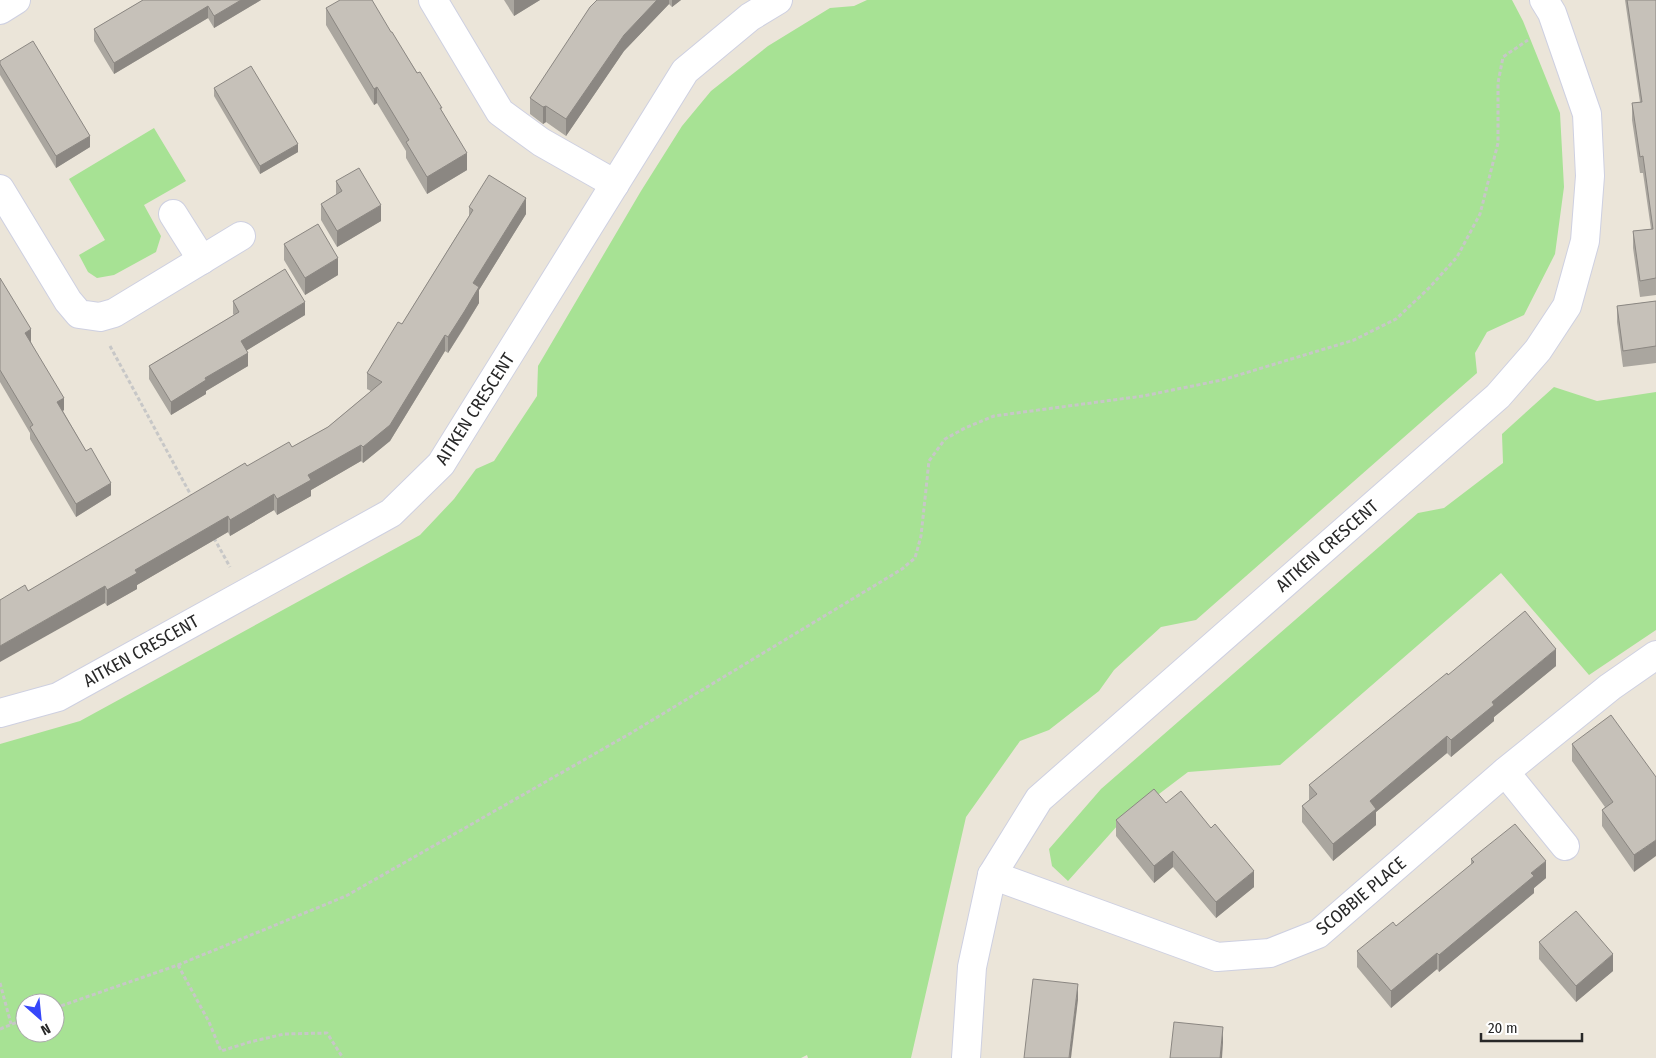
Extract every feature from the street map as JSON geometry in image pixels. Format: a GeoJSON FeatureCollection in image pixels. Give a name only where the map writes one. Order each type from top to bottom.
{"type":"FeatureCollection","features":[{"type":"Feature","properties":{"kind":"street"},"geometry":{"type":"LineString","coordinates":[[0,10],[16,0]]}},
{"type":"Feature","properties":{"kind":"street"},"geometry":{"type":"LineString","coordinates":[[433,0],[500,112],[541,142],[615,184]]}},
{"type":"Feature","properties":{"kind":"street","name":"AITKEN CRESCENT"},"geometry":{"type":"LineString","coordinates":[[0,712],[58,697],[391,513],[441,464],[685,71],[750,17],[778,0]]}},
{"type":"Feature","properties":{"kind":"street","name":"AITKEN CRESCENT"},"geometry":{"type":"LineString","coordinates":[[966,1058],[972,967],[992,875],[1039,799],[1498,396],[1538,350],[1567,306],[1585,241],[1590,176],[1587,114],[1548,7]]}},
{"type":"Feature","properties":{"kind":"street"},"geometry":{"type":"LineString","coordinates":[[0,189],[68,301],[79,314],[100,317],[114,313],[241,236]]}},
{"type":"Feature","properties":{"kind":"street"},"geometry":{"type":"LineString","coordinates":[[173,214],[202,260]]}},
{"type":"Feature","properties":{"kind":"street","name":"SCOBBIE PLACE"},"geometry":{"type":"LineString","coordinates":[[992,875],[1217,957],[1270,952],[1318,934],[1506,772],[1610,686],[1656,655]]}},
{"type":"Feature","properties":{"kind":"street"},"geometry":{"type":"LineString","coordinates":[[1506,772],[1565,846]]}},
{"type":"Feature","properties":{"kind":"path"},"geometry":{"type":"LineString","coordinates":[[65,1004],[178,964],[346,896],[631,733],[902,569],[915,558],[921,536],[930,461],[945,439],[966,428],[994,416],[1143,396],[1222,380],[1354,340],[1396,319],[1429,288],[1457,257],[1480,214],[1498,143],[1498,83],[1503,56],[1539,33],[1548,7]]}},
{"type":"Feature","properties":{"kind":"path"},"geometry":{"type":"LineString","coordinates":[[100,317],[106,339],[197,507]]}},
{"type":"Feature","properties":{"kind":"path"},"geometry":{"type":"LineString","coordinates":[[211,533],[245,594]]}},
{"type":"Feature","properties":{"kind":"path"},"geometry":{"type":"LineString","coordinates":[[178,964],[209,1022],[221,1051],[284,1034],[327,1033],[343,1058]]}},
{"type":"Feature","properties":{"kind":"path"},"geometry":{"type":"LineString","coordinates":[[0,983],[11,1024]]}},
{"type":"Feature","properties":{"kind":"path"},"geometry":{"type":"LineString","coordinates":[[0,1029],[15,1023]]}},
{"type":"Feature","properties":{"kind":"green space"},"geometry":{"type":"Polygon","coordinates":[[[867,0],[1512,0],[1523,21],[1560,113],[1564,187],[1555,254],[1524,315],[1487,332],[1475,353],[1477,373],[1196,620],[1161,627],[1114,670],[1099,691],[1049,730],[1020,741],[966,817],[911,1058],[808,1058],[807,1055],[801,1058],[0,1058],[0,744],[80,721],[420,535],[454,499],[476,469],[494,461],[537,396],[538,366],[641,191],[682,126],[711,91],[768,46],[830,8],[854,6],[867,0]]]}},
{"type":"Feature","properties":{"kind":"green space"},"geometry":{"type":"Polygon","coordinates":[[[154,128],[186,181],[144,205],[161,236],[156,252],[114,275],[97,278],[88,272],[79,255],[105,240],[69,179],[154,128]]]}},
{"type":"Feature","properties":{"kind":"green space"},"geometry":{"type":"Polygon","coordinates":[[[1554,387],[1597,401],[1656,392],[1656,630],[1589,675],[1501,573],[1280,765],[1188,772],[1118,825],[1068,881],[1052,866],[1049,849],[1101,789],[1418,513],[1444,508],[1503,463],[1502,434],[1554,387]]]}},
{"type":"Feature","properties":{"kind":"building"},"geometry":{"type":"Polygon","coordinates":[[[143,0],[241,0],[214,16],[208,6],[114,63],[94,29],[143,0]]]}},
{"type":"Feature","properties":{"kind":"building"},"geometry":{"type":"Polygon","coordinates":[[[340,0],[372,0],[417,73],[420,72],[467,153],[427,177],[406,142],[409,140],[377,87],[374,89],[326,8],[340,0]]]}},
{"type":"Feature","properties":{"kind":"building"},"geometry":{"type":"Polygon","coordinates":[[[597,0],[657,0],[624,35],[566,119],[530,98],[590,7],[597,0]]]}},
{"type":"Feature","properties":{"kind":"building"},"geometry":{"type":"Polygon","coordinates":[[[1627,0],[1656,0],[1656,278],[1640,281],[1633,231],[1653,229],[1643,156],[1640,157],[1632,103],[1642,102],[1627,0]]]}},
{"type":"Feature","properties":{"kind":"building"},"geometry":{"type":"Polygon","coordinates":[[[33,41],[90,136],[56,156],[0,64],[0,61],[33,41]]]}},
{"type":"Feature","properties":{"kind":"building"},"geometry":{"type":"Polygon","coordinates":[[[251,66],[298,144],[260,166],[214,88],[251,66]]]}},
{"type":"Feature","properties":{"kind":"building"},"geometry":{"type":"Polygon","coordinates":[[[359,168],[381,205],[337,231],[321,204],[342,191],[336,181],[359,168]]]}},
{"type":"Feature","properties":{"kind":"building"},"geometry":{"type":"Polygon","coordinates":[[[489,175],[526,198],[473,283],[479,287],[448,337],[445,335],[390,425],[363,447],[361,445],[308,475],[311,480],[277,499],[274,494],[230,520],[228,516],[135,570],[137,573],[107,590],[105,586],[0,646],[0,600],[25,585],[28,591],[245,463],[247,466],[289,442],[292,447],[328,427],[382,382],[367,373],[398,322],[402,324],[473,210],[469,207],[489,175]]]}},
{"type":"Feature","properties":{"kind":"building"},"geometry":{"type":"Polygon","coordinates":[[[318,224],[338,258],[305,278],[284,244],[318,224]]]}},
{"type":"Feature","properties":{"kind":"building"},"geometry":{"type":"Polygon","coordinates":[[[285,269],[305,302],[241,341],[248,353],[205,378],[206,380],[171,402],[149,366],[239,312],[233,301],[285,269]]]}},
{"type":"Feature","properties":{"kind":"building"},"geometry":{"type":"Polygon","coordinates":[[[0,278],[31,329],[25,333],[64,398],[57,402],[86,451],[91,448],[111,483],[76,504],[30,427],[33,425],[0,370],[0,278]]]}},
{"type":"Feature","properties":{"kind":"building"},"geometry":{"type":"Polygon","coordinates":[[[1656,301],[1656,346],[1623,351],[1617,306],[1656,301]]]}},
{"type":"Feature","properties":{"kind":"building"},"geometry":{"type":"Polygon","coordinates":[[[1525,611],[1556,649],[1492,702],[1494,705],[1451,740],[1447,736],[1370,801],[1376,809],[1333,844],[1302,806],[1317,794],[1309,785],[1447,673],[1448,675],[1525,611]]]}},
{"type":"Feature","properties":{"kind":"building"},"geometry":{"type":"Polygon","coordinates":[[[1611,715],[1656,777],[1656,840],[1634,855],[1602,810],[1613,802],[1572,744],[1611,715]]]}},
{"type":"Feature","properties":{"kind":"building"},"geometry":{"type":"Polygon","coordinates":[[[1154,789],[1166,803],[1181,791],[1211,828],[1215,824],[1254,871],[1216,902],[1173,851],[1154,866],[1116,820],[1154,789]]]}},
{"type":"Feature","properties":{"kind":"building"},"geometry":{"type":"Polygon","coordinates":[[[1515,824],[1546,861],[1531,873],[1534,876],[1439,955],[1437,953],[1391,991],[1357,951],[1393,922],[1396,926],[1474,862],[1471,859],[1515,824]]]}},
{"type":"Feature","properties":{"kind":"building"},"geometry":{"type":"Polygon","coordinates":[[[1576,911],[1613,954],[1576,986],[1539,942],[1576,911]]]}},
{"type":"Feature","properties":{"kind":"building"},"geometry":{"type":"Polygon","coordinates":[[[1033,979],[1078,984],[1069,1058],[1024,1058],[1033,979]]]}},
{"type":"Feature","properties":{"kind":"building"},"geometry":{"type":"Polygon","coordinates":[[[1174,1022],[1223,1027],[1220,1058],[1170,1058],[1174,1022]]]}}]}
